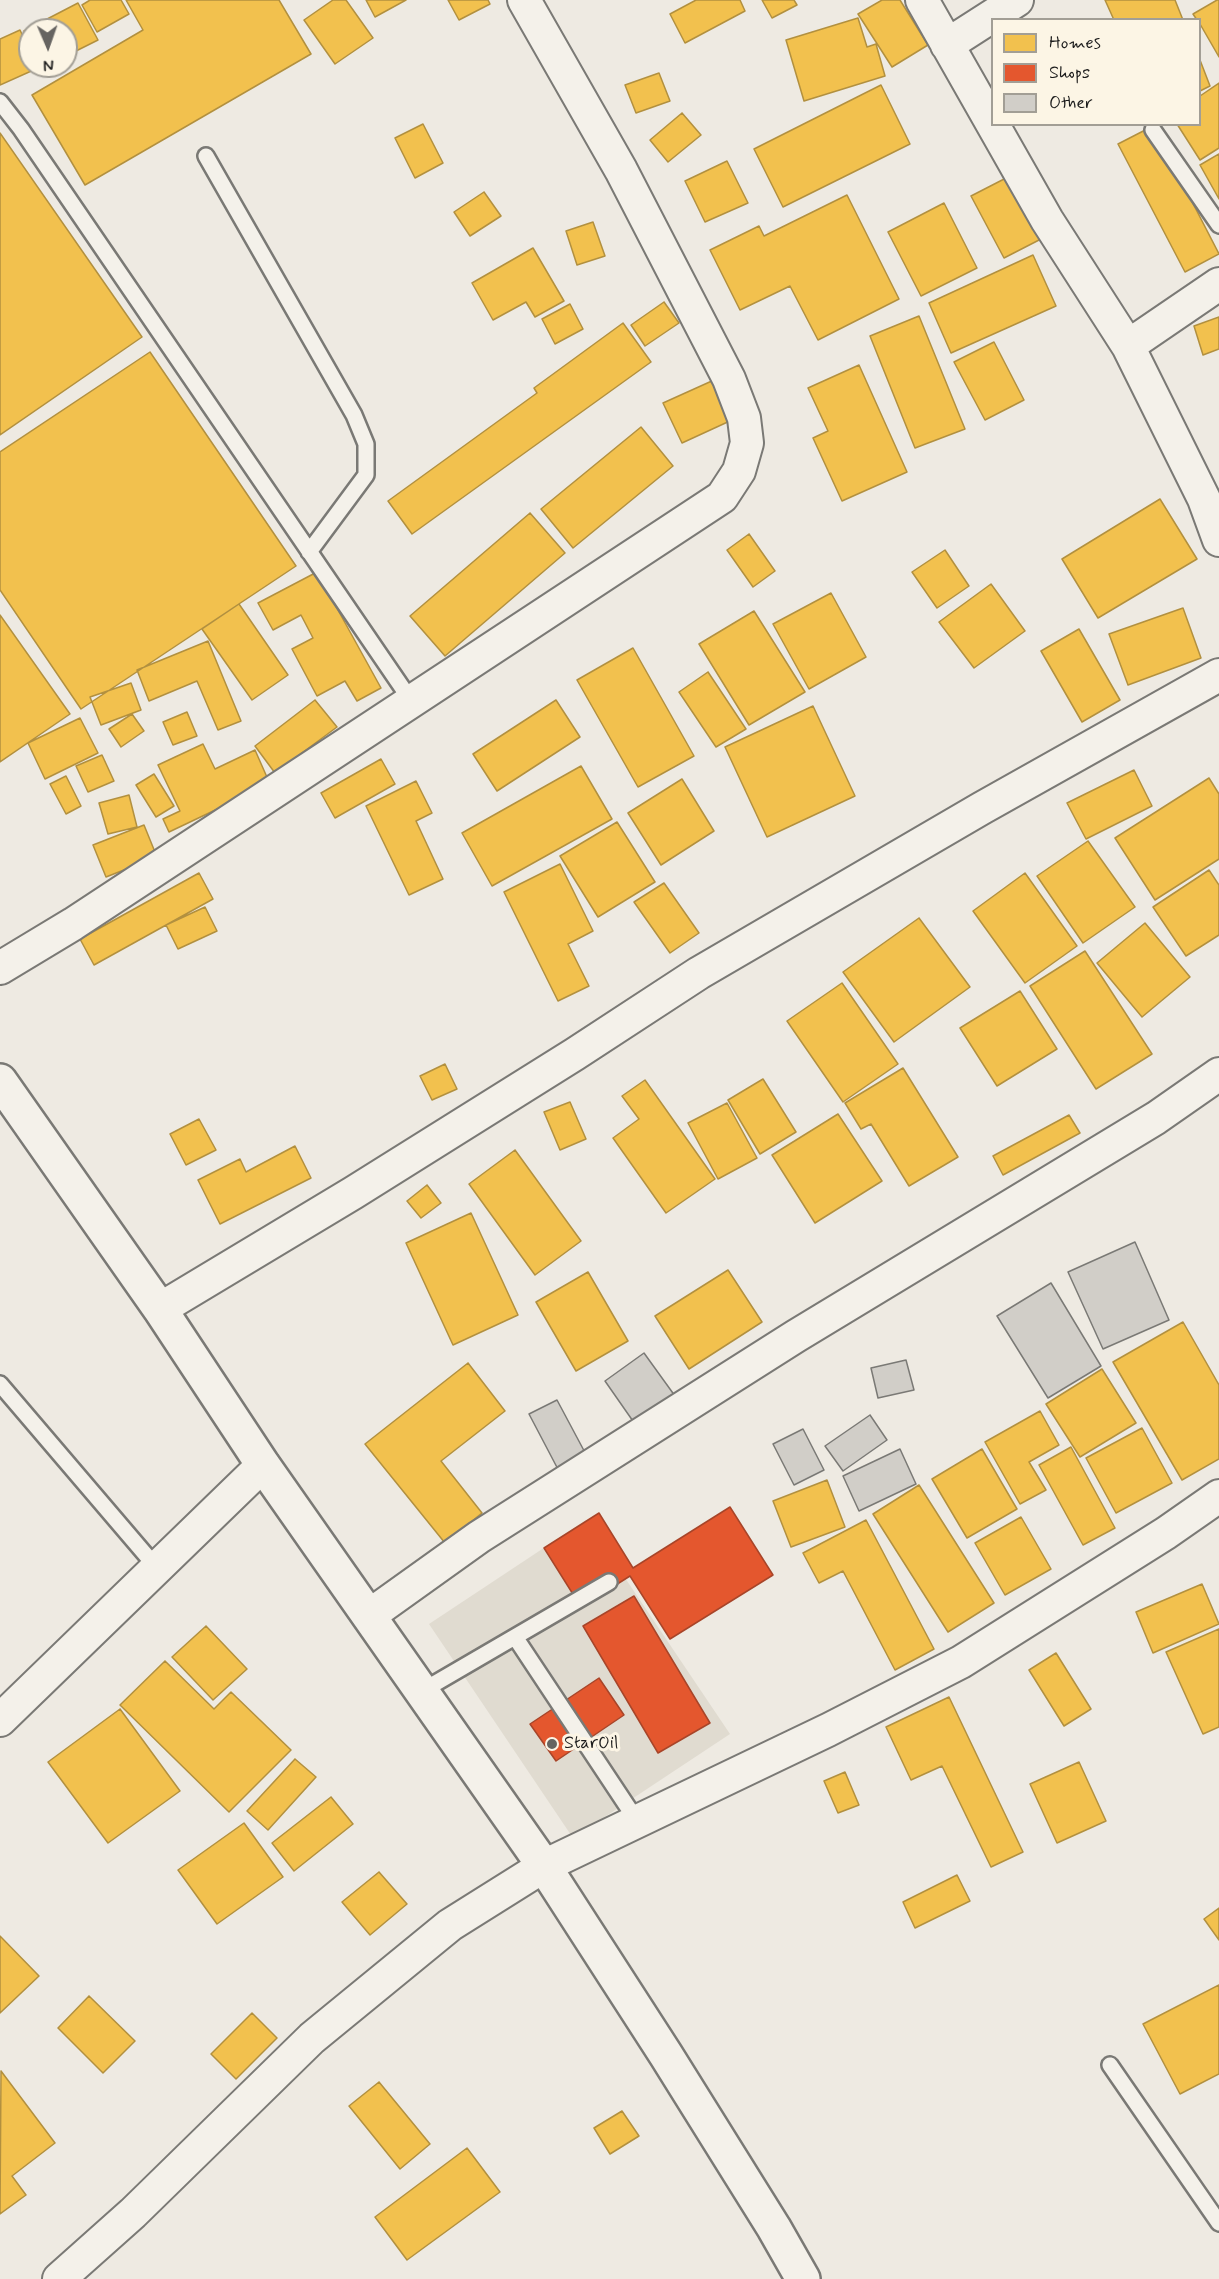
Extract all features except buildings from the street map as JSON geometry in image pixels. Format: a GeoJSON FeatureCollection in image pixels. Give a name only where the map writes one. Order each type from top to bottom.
{"type":"FeatureCollection","features":[{"type":"Feature","properties":{"kind":"main road"},"geometry":{"type":"LineString","coordinates":[[4,1094],[160,1309],[263,1465],[544,1866],[672,2065],[774,2228],[803,2279]]}},
{"type":"Feature","properties":{"kind":"street"},"geometry":{"type":"LineString","coordinates":[[0,968],[73,924],[722,497],[739,471],[747,443],[744,418],[729,379],[621,170],[524,0]]}},
{"type":"Feature","properties":{"kind":"street"},"geometry":{"type":"LineString","coordinates":[[922,0],[991,122]]}},
{"type":"Feature","properties":{"kind":"street"},"geometry":{"type":"LineString","coordinates":[[947,45],[1017,0]]}},
{"type":"Feature","properties":{"kind":"street"},"geometry":{"type":"LineString","coordinates":[[993,126],[1047,220],[1128,346],[1204,499],[1219,540]]}},
{"type":"Feature","properties":{"kind":"street"},"geometry":{"type":"LineString","coordinates":[[1128,346],[1219,284]]}},
{"type":"Feature","properties":{"kind":"street"},"geometry":{"type":"LineString","coordinates":[[160,1309],[575,1054],[699,972],[943,830],[1219,675]]}},
{"type":"Feature","properties":{"kind":"street"},"geometry":{"type":"LineString","coordinates":[[370,1616],[479,1537],[796,1336],[1156,1118],[1219,1074]]}},
{"type":"Feature","properties":{"kind":"street"},"geometry":{"type":"LineString","coordinates":[[0,1720],[263,1465]]}},
{"type":"Feature","properties":{"kind":"street"},"geometry":{"type":"LineString","coordinates":[[59,2279],[134,2213],[312,2038],[450,1925],[544,1866],[828,1730],[961,1662],[1166,1533],[1219,1496]]}},
{"type":"Feature","properties":{"kind":"lane"},"geometry":{"type":"LineString","coordinates":[[0,102],[21,129],[412,702]]}},
{"type":"Feature","properties":{"kind":"lane"},"geometry":{"type":"LineString","coordinates":[[1153,130],[1219,225]]}},
{"type":"Feature","properties":{"kind":"lane"},"geometry":{"type":"LineString","coordinates":[[207,156],[354,415],[366,444],[366,475],[309,552]]}},
{"type":"Feature","properties":{"kind":"lane"},"geometry":{"type":"LineString","coordinates":[[0,1384],[158,1568]]}},
{"type":"Feature","properties":{"kind":"lane"},"geometry":{"type":"LineString","coordinates":[[422,1691],[609,1582]]}},
{"type":"Feature","properties":{"kind":"lane"},"geometry":{"type":"LineString","coordinates":[[515,1637],[637,1821]]}},
{"type":"Feature","properties":{"kind":"lane"},"geometry":{"type":"LineString","coordinates":[[1110,2065],[1219,2223]]}},
{"type":"Feature","properties":{"kind":"shaded area"},"geometry":{"type":"Polygon","coordinates":[[[586,1520],[730,1734],[573,1838],[429,1624],[586,1520]]]}},
{"type":"Feature","properties":{"kind":"place","name":"StarOil"},"geometry":{"type":"Point","coordinates":[552,1744]}}]}
